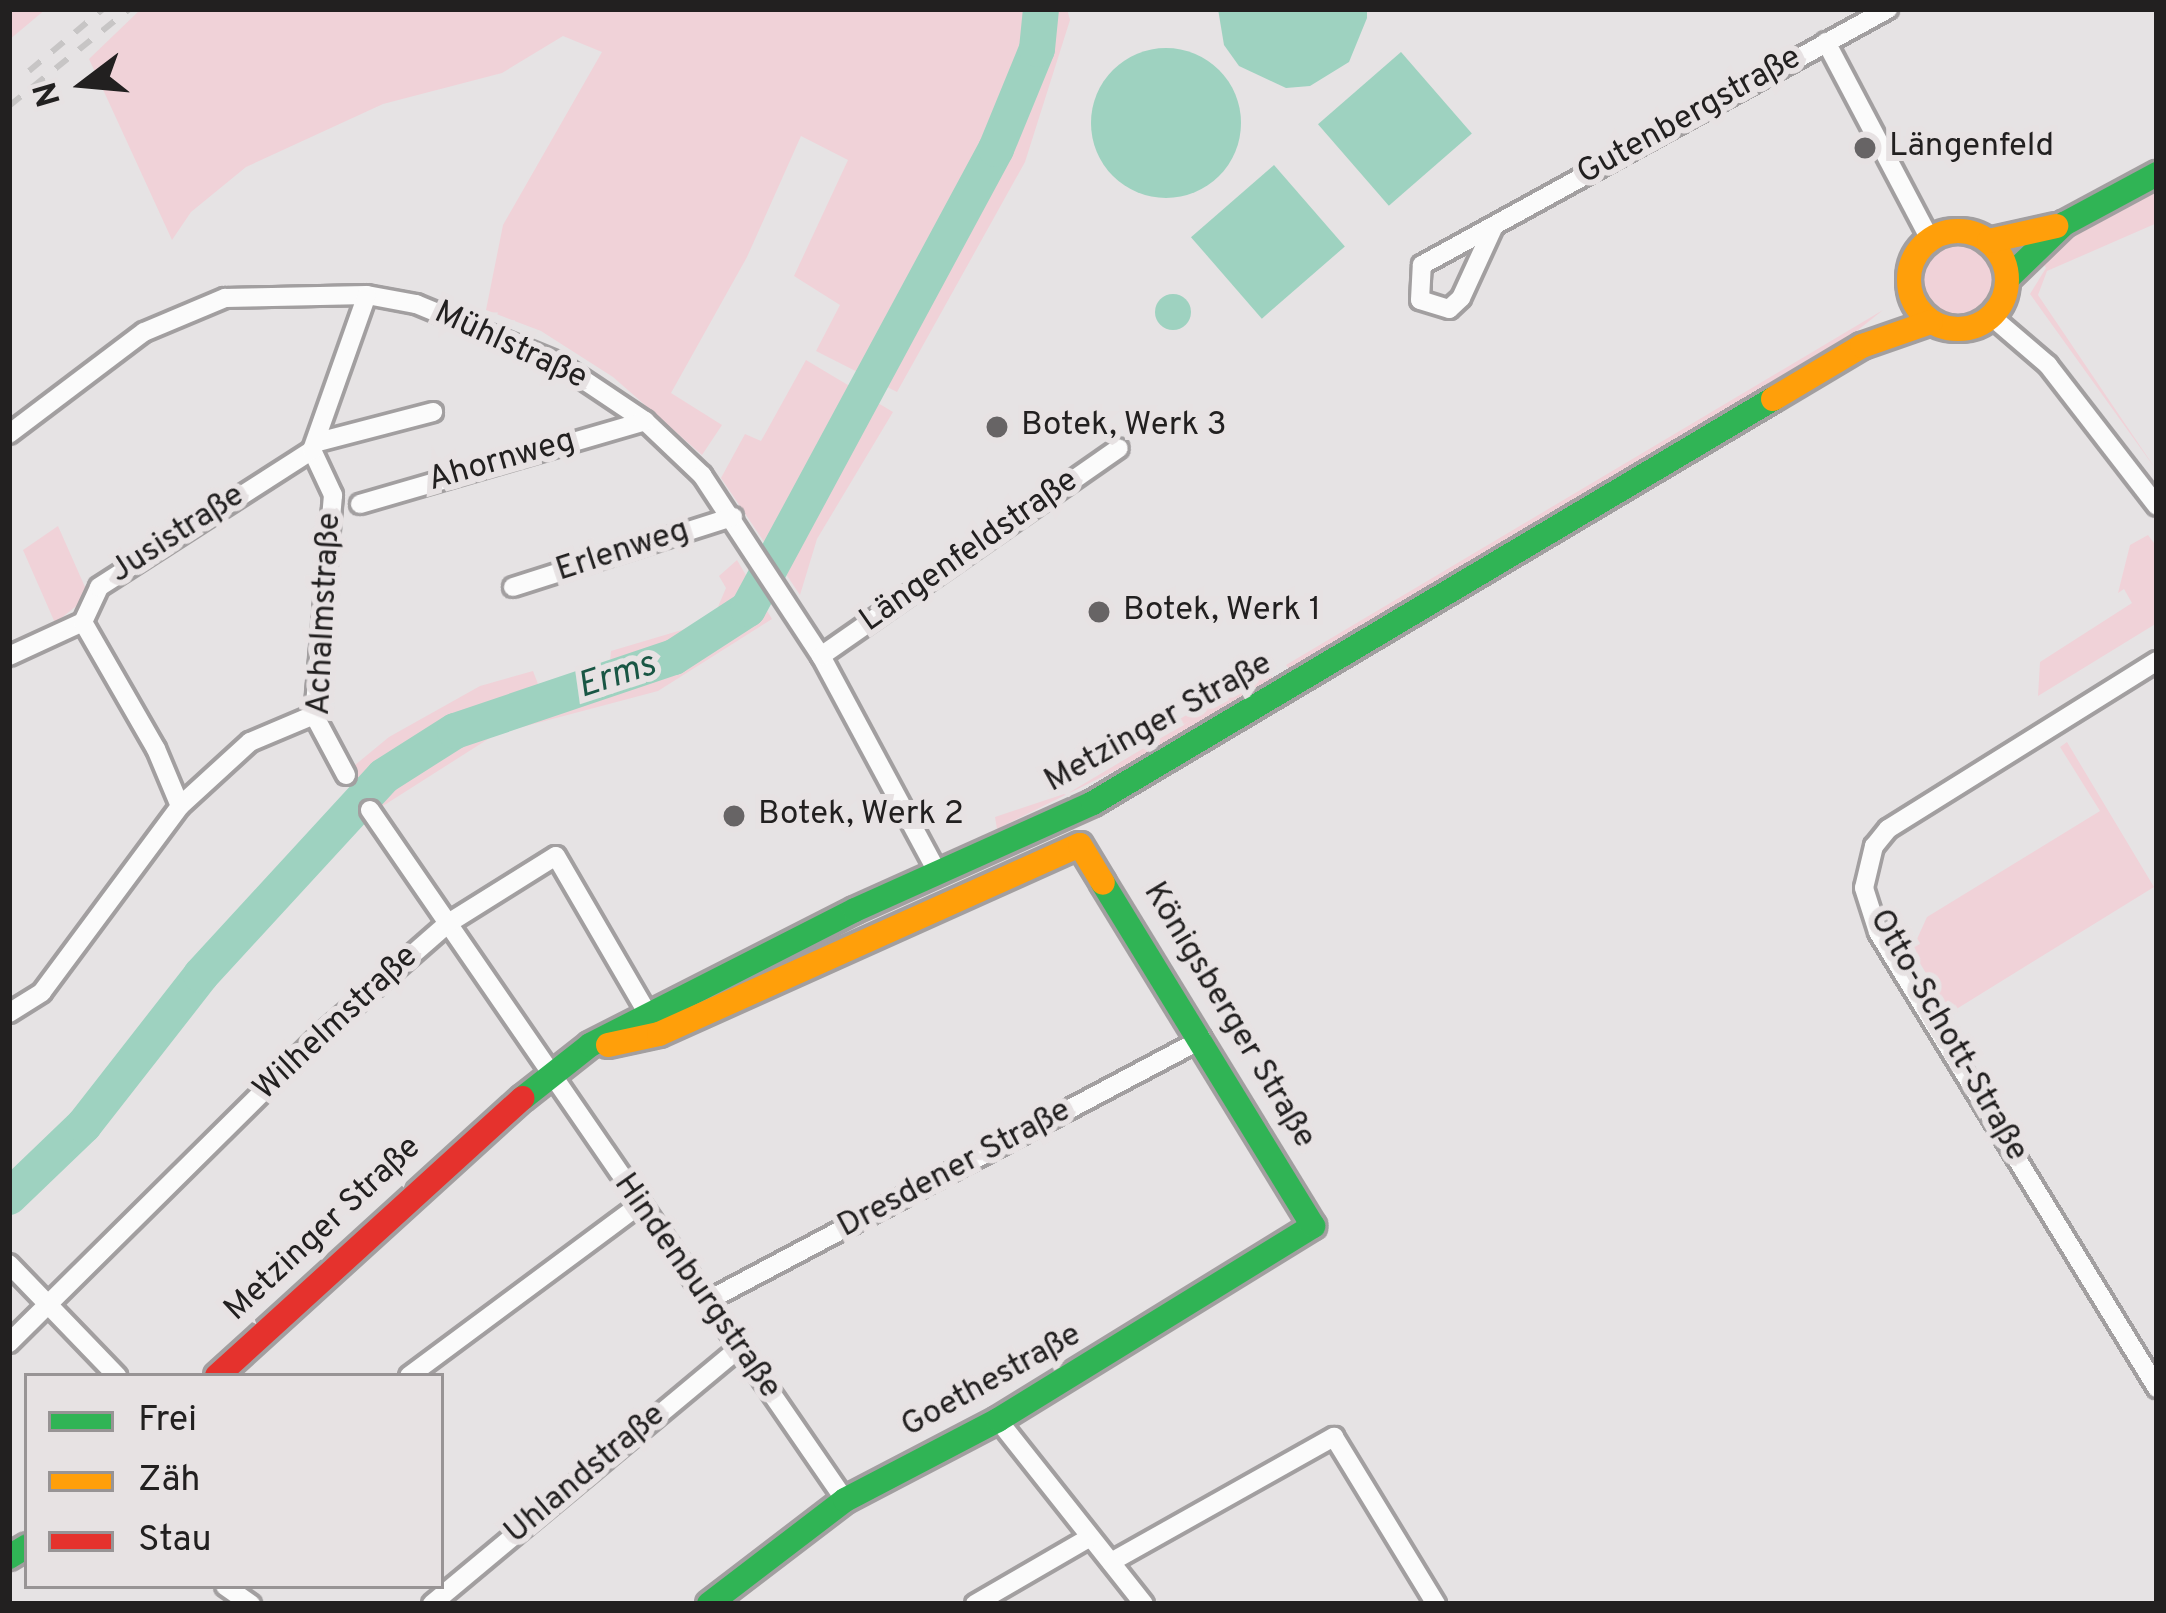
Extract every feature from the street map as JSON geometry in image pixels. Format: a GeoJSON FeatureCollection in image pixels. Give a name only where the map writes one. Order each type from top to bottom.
{"type":"FeatureCollection","features":[{"type":"Feature","properties":{"kind":"street","name":"Gutenbergstraße"},"geometry":{"type":"LineString","coordinates":[[1494,226],[1449,309],[1420,300],[1422,265],[1888,9]]}},
{"type":"Feature","properties":{"kind":"street"},"geometry":{"type":"LineString","coordinates":[[1826,42],[1930,239]]}},
{"type":"Feature","properties":{"kind":"street"},"geometry":{"type":"LineString","coordinates":[[1989,241],[2064,224],[2157,174]]}},
{"type":"Feature","properties":{"kind":"street"},"geometry":{"type":"LineString","coordinates":[[2008,278],[1989,241],[1970,231],[1930,239],[1916,254],[1910,292],[1931,322],[1962,330],[1992,317],[2008,278],[2064,224]]}},
{"type":"Feature","properties":{"kind":"street","name":"Metzinger Straße"},"geometry":{"type":"LineString","coordinates":[[1862,346],[1910,292]]}},
{"type":"Feature","properties":{"kind":"street"},"geometry":{"type":"LineString","coordinates":[[315,446],[367,295]]}},
{"type":"Feature","properties":{"kind":"street","name":"Mühlstraße"},"geometry":{"type":"LineString","coordinates":[[9,434],[180,311],[225,298],[367,295],[434,310],[556,362],[645,422],[733,517],[821,656],[938,873]]}},
{"type":"Feature","properties":{"kind":"street"},"geometry":{"type":"LineString","coordinates":[[1992,317],[2048,365],[2157,506]]}},
{"type":"Feature","properties":{"kind":"street","name":"Metzinger Straße"},"geometry":{"type":"LineString","coordinates":[[220,1373],[547,1074],[590,1045],[938,873],[1093,803],[1862,346],[1931,322]]}},
{"type":"Feature","properties":{"kind":"street","name":"Jusistraße"},"geometry":{"type":"LineString","coordinates":[[82,622],[112,572],[315,446],[433,412]]}},
{"type":"Feature","properties":{"kind":"street","name":"Ahornweg"},"geometry":{"type":"LineString","coordinates":[[360,504],[645,422]]}},
{"type":"Feature","properties":{"kind":"street","name":"Achalmstraße"},"geometry":{"type":"LineString","coordinates":[[315,446],[333,496],[314,715],[346,775]]}},
{"type":"Feature","properties":{"kind":"street","name":"Längenfeldstraße"},"geometry":{"type":"LineString","coordinates":[[821,656],[1119,448]]}},
{"type":"Feature","properties":{"kind":"street","name":"Erlenweg"},"geometry":{"type":"LineString","coordinates":[[513,587],[733,517]]}},
{"type":"Feature","properties":{"kind":"street"},"geometry":{"type":"LineString","coordinates":[[9,656],[82,622],[156,749],[180,806]]}},
{"type":"Feature","properties":{"kind":"street","name":"Otto-Schott-Straße"},"geometry":{"type":"LineString","coordinates":[[2157,661],[1888,829],[1874,846],[1864,888],[1878,932],[2157,1388]]}},
{"type":"Feature","properties":{"kind":"street"},"geometry":{"type":"LineString","coordinates":[[9,1013],[42,992],[180,806],[250,742],[314,715]]}},
{"type":"Feature","properties":{"kind":"street","name":"Hindenburgstraße"},"geometry":{"type":"LineString","coordinates":[[370,810],[426,887],[547,1074],[845,1500]]}},
{"type":"Feature","properties":{"kind":"street","name":"Metzinger Straße"},"geometry":{"type":"LineString","coordinates":[[590,1045],[659,1034],[1080,845]]}},
{"type":"Feature","properties":{"kind":"street","name":"Königsberger Straße"},"geometry":{"type":"LineString","coordinates":[[1080,845],[1313,1226]]}},
{"type":"Feature","properties":{"kind":"street","name":"Wilhelmstraße"},"geometry":{"type":"LineString","coordinates":[[9,1343],[317,1038],[447,924],[556,856],[648,1014]]}},
{"type":"Feature","properties":{"kind":"street","name":"Dresdener Straße"},"geometry":{"type":"LineString","coordinates":[[707,1301],[1202,1039]]}},
{"type":"Feature","properties":{"kind":"street"},"geometry":{"type":"LineString","coordinates":[[413,1373],[639,1204]]}},
{"type":"Feature","properties":{"kind":"street","name":"Goethestraße"},"geometry":{"type":"LineString","coordinates":[[727,1599],[845,1500],[998,1420],[1306,1237],[1313,1226]]}},
{"type":"Feature","properties":{"kind":"street"},"geometry":{"type":"LineString","coordinates":[[9,1264],[114,1373]]}},
{"type":"Feature","properties":{"kind":"street","name":"Uhlandstraße"},"geometry":{"type":"LineString","coordinates":[[432,1604],[740,1346]]}},
{"type":"Feature","properties":{"kind":"street"},"geometry":{"type":"LineString","coordinates":[[998,1420],[1144,1604]]}},
{"type":"Feature","properties":{"kind":"street"},"geometry":{"type":"LineString","coordinates":[[1112,1562],[1334,1436],[1436,1604]]}},
{"type":"Feature","properties":{"kind":"street"},"geometry":{"type":"LineString","coordinates":[[975,1604],[1089,1538]]}},
{"type":"Feature","properties":{"kind":"shaded area"},"geometry":{"type":"Polygon","coordinates":[[[9,9],[46,9],[9,40],[9,9]]]}},
{"type":"Feature","properties":{"kind":"shaded area"},"geometry":{"type":"Polygon","coordinates":[[[141,9],[1067,9],[1070,20],[1025,162],[897,392],[816,351],[840,305],[794,276],[848,160],[801,136],[747,257],[671,393],[722,425],[702,455],[613,377],[541,331],[486,310],[503,225],[602,52],[563,36],[502,73],[383,104],[246,167],[191,212],[172,240],[89,59],[141,9]]]}},
{"type":"Feature","properties":{"kind":"shaded area"},"geometry":{"type":"Polygon","coordinates":[[[1218,9],[1367,9],[1367,18],[1349,62],[1310,86],[1286,88],[1239,66],[1224,45],[1218,9]]]}},
{"type":"Feature","properties":{"kind":"shaded area"},"geometry":{"type":"Polygon","coordinates":[[[1166,48],[1195,54],[1219,70],[1235,94],[1241,123],[1235,152],[1219,176],[1195,192],[1166,198],[1137,192],[1113,176],[1097,152],[1091,123],[1097,94],[1113,70],[1137,54],[1166,48]]]}},
{"type":"Feature","properties":{"kind":"shaded area"},"geometry":{"type":"Polygon","coordinates":[[[1401,52],[1472,134],[1389,206],[1318,124],[1401,52]]]}},
{"type":"Feature","properties":{"kind":"shaded area"},"geometry":{"type":"Polygon","coordinates":[[[1274,165],[1345,247],[1262,319],[1191,237],[1274,165]]]}},
{"type":"Feature","properties":{"kind":"shaded area"},"geometry":{"type":"Polygon","coordinates":[[[2157,183],[2157,223],[2047,271],[2038,295],[2157,471],[2030,294],[2046,268],[2039,257],[2157,183]]]}},
{"type":"Feature","properties":{"kind":"shaded area"},"geometry":{"type":"Polygon","coordinates":[[[1958,243],[1984,254],[1995,280],[1984,306],[1958,317],[1932,306],[1921,280],[1932,254],[1958,243]]]}},
{"type":"Feature","properties":{"kind":"shaded area"},"geometry":{"type":"Polygon","coordinates":[[[1173,294],[1185,300],[1191,312],[1185,324],[1173,330],[1161,324],[1155,312],[1161,300],[1173,294]]]}},
{"type":"Feature","properties":{"kind":"shaded area"},"geometry":{"type":"Polygon","coordinates":[[[1883,310],[1822,359],[1292,673],[1286,665],[1883,310]]]}},
{"type":"Feature","properties":{"kind":"shaded area"},"geometry":{"type":"Polygon","coordinates":[[[806,360],[893,412],[817,539],[800,595],[721,478],[745,434],[761,441],[806,360]]]}},
{"type":"Feature","properties":{"kind":"shaded area"},"geometry":{"type":"Polygon","coordinates":[[[58,526],[89,596],[55,623],[23,550],[58,526]]]}},
{"type":"Feature","properties":{"kind":"shaded area"},"geometry":{"type":"Polygon","coordinates":[[[2148,535],[2157,547],[2157,623],[2038,696],[2040,662],[2132,603],[2124,589],[2118,593],[2130,545],[2148,535]]]}},
{"type":"Feature","properties":{"kind":"shaded area"},"geometry":{"type":"Polygon","coordinates":[[[737,560],[772,619],[658,691],[496,734],[375,811],[349,770],[389,737],[480,686],[533,671],[538,684],[610,662],[611,651],[712,621],[726,588],[719,576],[737,560]]]}},
{"type":"Feature","properties":{"kind":"shaded area"},"geometry":{"type":"Polygon","coordinates":[[[1270,673],[1275,683],[1205,726],[997,829],[995,817],[1070,792],[1270,673]]]}},
{"type":"Feature","properties":{"kind":"shaded area"},"geometry":{"type":"Polygon","coordinates":[[[1230,694],[1199,716],[1062,788],[1195,710],[1230,694]]]}},
{"type":"Feature","properties":{"kind":"shaded area"},"geometry":{"type":"Polygon","coordinates":[[[2067,742],[2154,887],[1950,1013],[1912,950],[1927,917],[2100,811],[2060,747],[2067,742]]]}},
{"type":"Feature","properties":{"kind":"waterway","name":"Erms"},"geometry":{"type":"LineString","coordinates":[[9,1197],[84,1125],[201,975],[384,776],[455,731],[674,657],[748,609],[996,149],[1037,49],[1041,9]]}},
{"type":"Feature","properties":{"kind":"railway"},"geometry":{"type":"LineString","coordinates":[[29,71],[103,9]]}},
{"type":"Feature","properties":{"kind":"railway"},"geometry":{"type":"LineString","coordinates":[[9,106],[129,9]]}},
{"type":"Feature","properties":{"kind":"traffic: fast"},"geometry":{"type":"LineString","coordinates":[[2008,278],[2064,224],[2157,174]]}},
{"type":"Feature","properties":{"kind":"traffic: fast"},"geometry":{"type":"LineString","coordinates":[[523,1098],[590,1045],[855,910],[1093,803],[1773,399]]}},
{"type":"Feature","properties":{"kind":"traffic: fast"},"geometry":{"type":"LineString","coordinates":[[709,1604],[845,1500],[998,1420],[1313,1226],[1103,883]]}},
{"type":"Feature","properties":{"kind":"traffic: fast"},"geometry":{"type":"LineString","coordinates":[[9,1557],[24,1548]]}},
{"type":"Feature","properties":{"kind":"traffic: slow"},"geometry":{"type":"LineString","coordinates":[[1989,241],[2056,226]]}},
{"type":"Feature","properties":{"kind":"traffic: slow"},"geometry":{"type":"LineString","coordinates":[[1958,231],[1977,234],[1993,245],[2004,261],[2007,280],[2004,299],[1993,315],[1977,326],[1958,329],[1939,326],[1923,315],[1912,299],[1909,280],[1912,261],[1923,245],[1939,234],[1958,231]]}},
{"type":"Feature","properties":{"kind":"traffic: slow"},"geometry":{"type":"LineString","coordinates":[[1773,399],[1862,346],[1931,322]]}},
{"type":"Feature","properties":{"kind":"traffic: slow"},"geometry":{"type":"LineString","coordinates":[[608,1045],[659,1034],[1080,845],[1103,883]]}},
{"type":"Feature","properties":{"kind":"traffic: jam"},"geometry":{"type":"LineString","coordinates":[[220,1373],[523,1098]]}},
{"type":"Feature","properties":{"kind":"place","name":"Längenfeld"},"geometry":{"type":"Point","coordinates":[1865,148]}},
{"type":"Feature","properties":{"kind":"place","name":"Botek, Werk 3"},"geometry":{"type":"Point","coordinates":[997,427]}},
{"type":"Feature","properties":{"kind":"place","name":"Botek, Werk 1"},"geometry":{"type":"Point","coordinates":[1099,612]}},
{"type":"Feature","properties":{"kind":"place","name":"Botek, Werk 2"},"geometry":{"type":"Point","coordinates":[734,816]}}]}
